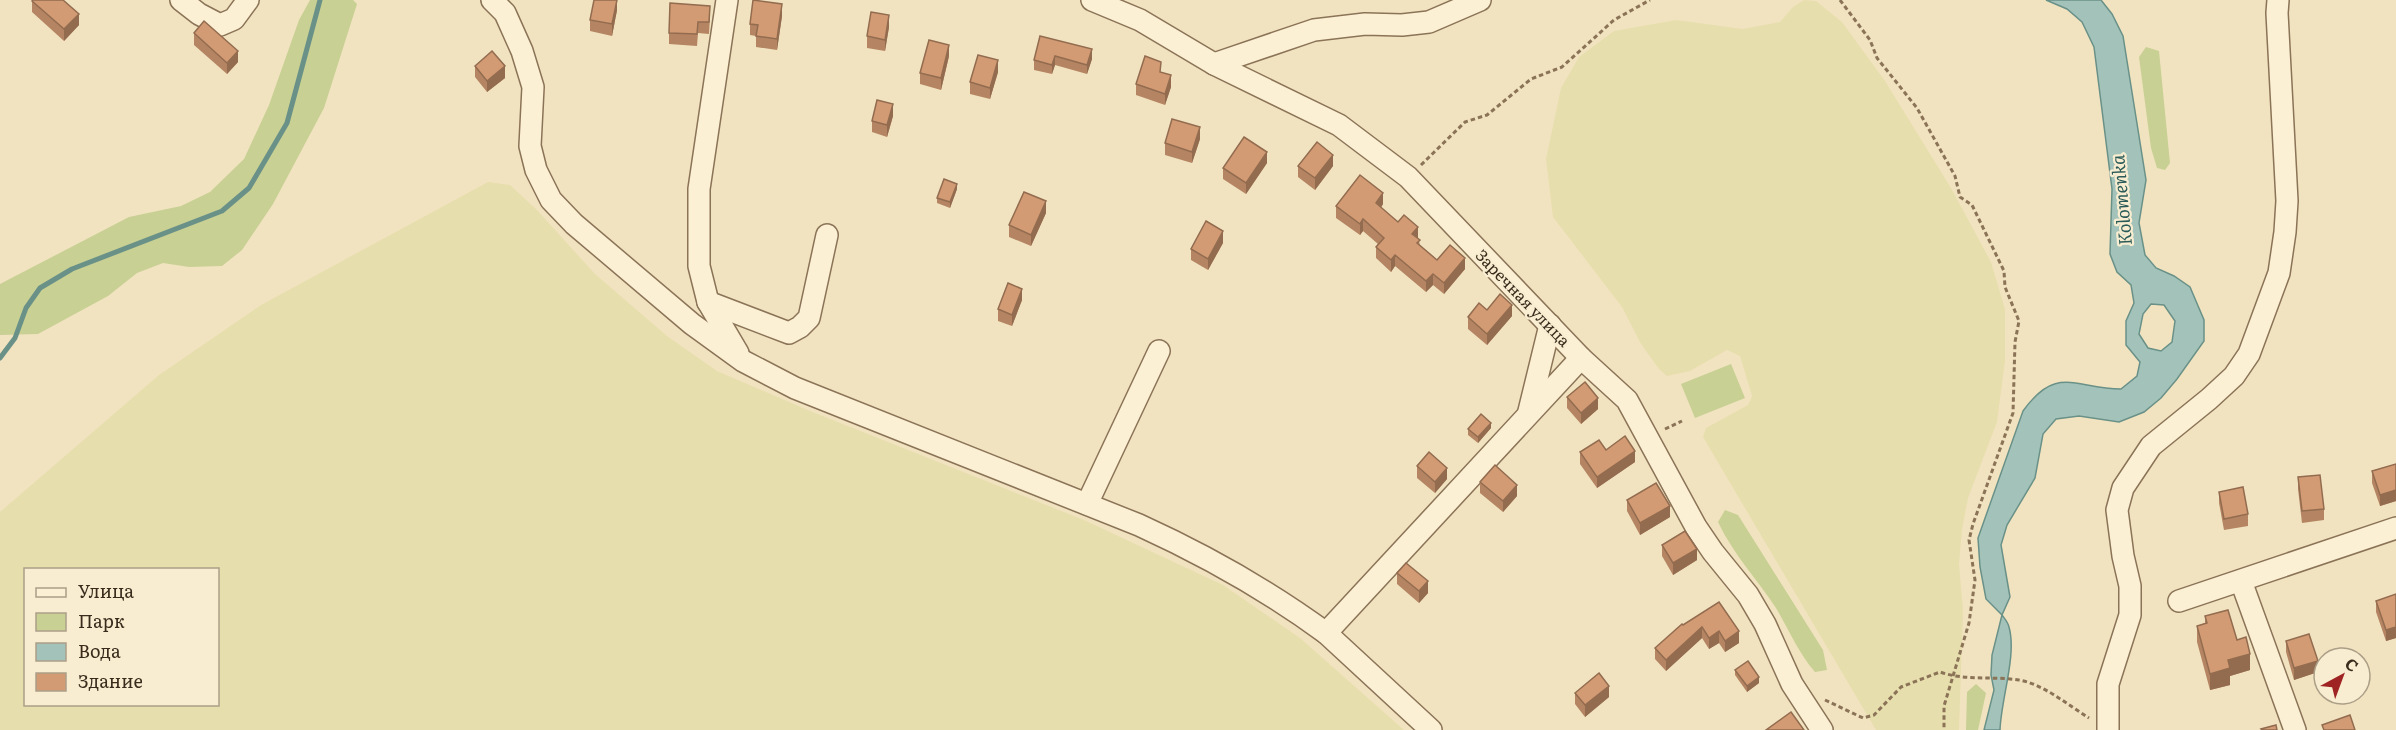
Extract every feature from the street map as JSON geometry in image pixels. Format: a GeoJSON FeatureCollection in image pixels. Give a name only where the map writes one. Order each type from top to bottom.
{"type":"FeatureCollection","features":[{"type":"Feature","properties":{"kind":"street"},"geometry":{"type":"LineString","coordinates":[[181,0],[199,14],[220,25],[234,19],[248,0]]}},
{"type":"Feature","properties":{"kind":"street"},"geometry":{"type":"LineString","coordinates":[[492,0],[505,13],[522,51],[532,87],[530,146],[536,170],[551,200],[574,224],[692,324],[743,361],[795,388],[1087,504],[1195,550],[1277,597],[1326,633],[1431,730]]}},
{"type":"Feature","properties":{"kind":"street"},"geometry":{"type":"LineString","coordinates":[[726,0],[699,189],[699,266],[708,302],[743,361]]}},
{"type":"Feature","properties":{"kind":"street","name":"Заречная улица"},"geometry":{"type":"LineString","coordinates":[[1092,0],[1140,20],[1214,64],[1339,125],[1408,177],[1581,358],[1627,400],[1696,527],[1748,595],[1765,624],[1792,684],[1822,730]]}},
{"type":"Feature","properties":{"kind":"street"},"geometry":{"type":"LineString","coordinates":[[1214,64],[1314,30],[1365,24],[1402,25],[1429,22],[1480,0]]}},
{"type":"Feature","properties":{"kind":"street"},"geometry":{"type":"LineString","coordinates":[[2108,730],[2108,684],[2130,615],[2130,586],[2122,556],[2117,510],[2123,488],[2151,446],[2234,376],[2249,354],[2279,273],[2286,232],[2287,201],[2278,0]]}},
{"type":"Feature","properties":{"kind":"street"},"geometry":{"type":"LineString","coordinates":[[708,302],[789,333],[800,327],[809,318],[827,235]]}},
{"type":"Feature","properties":{"kind":"street"},"geometry":{"type":"LineString","coordinates":[[1528,414],[1550,325]]}},
{"type":"Feature","properties":{"kind":"street"},"geometry":{"type":"LineString","coordinates":[[1087,504],[1159,351]]}},
{"type":"Feature","properties":{"kind":"street"},"geometry":{"type":"LineString","coordinates":[[1326,633],[1581,358]]}},
{"type":"Feature","properties":{"kind":"street"},"geometry":{"type":"LineString","coordinates":[[2179,601],[2396,528]]}},
{"type":"Feature","properties":{"kind":"street"},"geometry":{"type":"LineString","coordinates":[[2241,581],[2295,730]]}},
{"type":"Feature","properties":{"kind":"path"},"geometry":{"type":"LineString","coordinates":[[1408,177],[1465,122],[1487,115],[1531,79],[1562,67],[1614,21],[1650,0]]}},
{"type":"Feature","properties":{"kind":"path"},"geometry":{"type":"LineString","coordinates":[[1840,0],[1870,40],[1876,58],[1917,108],[1955,176],[1960,197],[1972,206],[2004,271],[2005,287],[2019,321],[2013,413],[1969,540],[1975,580],[1969,623],[1944,706],[1944,730]]}},
{"type":"Feature","properties":{"kind":"path"},"geometry":{"type":"LineString","coordinates":[[1822,699],[1863,718],[1874,715],[1901,687],[1940,672],[1953,676],[2022,680],[2044,690],[2108,730]]}},
{"type":"Feature","properties":{"kind":"shaded area"},"geometry":{"type":"Polygon","coordinates":[[[1804,0],[1816,1],[1842,22],[1885,81],[1951,188],[1991,262],[2005,309],[2005,361],[1997,422],[1968,498],[1962,530],[1959,564],[1963,610],[1959,730],[1876,730],[1703,437],[1706,428],[1748,405],[1752,396],[1740,356],[1727,350],[1690,371],[1667,376],[1641,344],[1622,307],[1553,217],[1546,159],[1561,88],[1579,57],[1614,31],[1676,20],[1743,29],[1780,22],[1793,7],[1804,0]]]}},
{"type":"Feature","properties":{"kind":"shaded area"},"geometry":{"type":"Polygon","coordinates":[[[488,182],[510,185],[536,209],[595,274],[667,336],[717,371],[810,411],[1084,520],[1223,585],[1300,638],[1404,730],[0,730],[0,512],[159,375],[261,305],[488,182]]]}},
{"type":"Feature","properties":{"kind":"green space"},"geometry":{"type":"Polygon","coordinates":[[[310,0],[353,0],[357,4],[324,108],[273,204],[242,250],[222,266],[189,267],[163,263],[137,273],[108,296],[38,334],[0,335],[0,284],[129,217],[181,206],[210,192],[244,159],[269,105],[299,20],[310,0]]]}},
{"type":"Feature","properties":{"kind":"green space"},"geometry":{"type":"Polygon","coordinates":[[[2146,47],[2159,51],[2170,163],[2165,170],[2157,168],[2151,148],[2139,57],[2146,47]]]}},
{"type":"Feature","properties":{"kind":"green space"},"geometry":{"type":"Polygon","coordinates":[[[1731,364],[1745,398],[1695,418],[1681,384],[1731,364]]]}},
{"type":"Feature","properties":{"kind":"green space"},"geometry":{"type":"Polygon","coordinates":[[[1725,510],[1738,515],[1823,650],[1827,670],[1815,672],[1776,608],[1731,545],[1718,522],[1725,510]]]}},
{"type":"Feature","properties":{"kind":"green space"},"geometry":{"type":"Polygon","coordinates":[[[1976,684],[1986,693],[1978,730],[1966,730],[1967,692],[1976,684]]]}},
{"type":"Feature","properties":{"kind":"water","name":"Kolomenka"},"geometry":{"type":"Polygon","coordinates":[[[2046,0],[2101,0],[2112,14],[2123,36],[2146,180],[2139,223],[2145,255],[2156,268],[2190,287],[2204,320],[2204,341],[2161,398],[2144,412],[2119,422],[2079,416],[2056,419],[2043,434],[2035,478],[2007,525],[2001,545],[2010,597],[2002,615],[1986,599],[1978,538],[2023,411],[2035,397],[2057,383],[2068,382],[2121,389],[2137,376],[2140,362],[2126,345],[2126,321],[2134,303],[2131,285],[2117,272],[2110,254],[2112,189],[2094,47],[2082,22],[2067,9],[2046,0]],[[2151,304],[2143,314],[2139,334],[2148,348],[2161,351],[2172,342],[2175,321],[2164,305],[2151,304]]]}},
{"type":"Feature","properties":{"kind":"water"},"geometry":{"type":"Polygon","coordinates":[[[2002,615],[2009,627],[2011,651],[2000,730],[1984,730],[1994,690],[1991,675],[1992,655],[2002,615]]]}},
{"type":"Feature","properties":{"kind":"building"},"geometry":{"type":"Polygon","coordinates":[[[33,0],[63,0],[79,14],[64,29],[33,0]]]}},
{"type":"Feature","properties":{"kind":"building"},"geometry":{"type":"Polygon","coordinates":[[[594,0],[617,0],[612,24],[590,20],[594,0]]]}},
{"type":"Feature","properties":{"kind":"building"},"geometry":{"type":"Polygon","coordinates":[[[753,0],[782,4],[777,39],[756,36],[758,25],[750,24],[753,0]]]}},
{"type":"Feature","properties":{"kind":"building"},"geometry":{"type":"Polygon","coordinates":[[[670,3],[710,6],[709,22],[698,22],[697,34],[669,33],[670,3]]]}},
{"type":"Feature","properties":{"kind":"building"},"geometry":{"type":"Polygon","coordinates":[[[871,12],[889,15],[885,40],[867,36],[871,12]]]}},
{"type":"Feature","properties":{"kind":"building"},"geometry":{"type":"Polygon","coordinates":[[[204,21],[238,51],[227,63],[194,33],[204,21]]]}},
{"type":"Feature","properties":{"kind":"building"},"geometry":{"type":"Polygon","coordinates":[[[1040,36],[1092,49],[1087,65],[1055,56],[1052,65],[1034,60],[1040,36]]]}},
{"type":"Feature","properties":{"kind":"building"},"geometry":{"type":"Polygon","coordinates":[[[929,40],[949,45],[941,78],[920,73],[929,40]]]}},
{"type":"Feature","properties":{"kind":"building"},"geometry":{"type":"Polygon","coordinates":[[[492,51],[505,66],[487,81],[475,66],[492,51]]]}},
{"type":"Feature","properties":{"kind":"building"},"geometry":{"type":"Polygon","coordinates":[[[978,55],[998,60],[990,88],[970,82],[978,55]]]}},
{"type":"Feature","properties":{"kind":"building"},"geometry":{"type":"Polygon","coordinates":[[[1145,56],[1161,62],[1160,72],[1171,75],[1165,94],[1136,84],[1145,56]]]}},
{"type":"Feature","properties":{"kind":"building"},"geometry":{"type":"Polygon","coordinates":[[[877,100],[893,104],[887,125],[872,121],[877,100]]]}},
{"type":"Feature","properties":{"kind":"building"},"geometry":{"type":"Polygon","coordinates":[[[1172,119],[1200,127],[1192,152],[1165,143],[1172,119]]]}},
{"type":"Feature","properties":{"kind":"building"},"geometry":{"type":"Polygon","coordinates":[[[1244,137],[1267,152],[1246,183],[1223,168],[1244,137]]]}},
{"type":"Feature","properties":{"kind":"building"},"geometry":{"type":"Polygon","coordinates":[[[1317,142],[1333,155],[1315,178],[1298,166],[1317,142]]]}},
{"type":"Feature","properties":{"kind":"building"},"geometry":{"type":"Polygon","coordinates":[[[1360,175],[1383,193],[1376,203],[1398,222],[1404,215],[1418,227],[1412,234],[1420,240],[1417,243],[1437,260],[1450,245],[1465,258],[1444,283],[1433,274],[1426,281],[1395,255],[1391,260],[1376,247],[1384,238],[1363,219],[1360,224],[1336,206],[1360,175]]]}},
{"type":"Feature","properties":{"kind":"building"},"geometry":{"type":"Polygon","coordinates":[[[944,179],[957,184],[950,202],[937,198],[944,179]]]}},
{"type":"Feature","properties":{"kind":"building"},"geometry":{"type":"Polygon","coordinates":[[[1024,192],[1046,201],[1031,235],[1009,225],[1024,192]]]}},
{"type":"Feature","properties":{"kind":"building"},"geometry":{"type":"Polygon","coordinates":[[[1206,221],[1223,231],[1208,259],[1191,249],[1206,221]]]}},
{"type":"Feature","properties":{"kind":"building"},"geometry":{"type":"Polygon","coordinates":[[[1008,283],[1022,289],[1012,315],[998,309],[1008,283]]]}},
{"type":"Feature","properties":{"kind":"building"},"geometry":{"type":"Polygon","coordinates":[[[1500,294],[1512,305],[1487,334],[1468,317],[1479,303],[1487,310],[1500,294]]]}},
{"type":"Feature","properties":{"kind":"building"},"geometry":{"type":"Polygon","coordinates":[[[1585,382],[1598,398],[1581,413],[1567,397],[1585,382]]]}},
{"type":"Feature","properties":{"kind":"building"},"geometry":{"type":"Polygon","coordinates":[[[1481,414],[1491,423],[1478,437],[1468,429],[1481,414]]]}},
{"type":"Feature","properties":{"kind":"building"},"geometry":{"type":"Polygon","coordinates":[[[1625,436],[1635,451],[1597,477],[1580,452],[1599,440],[1606,450],[1625,436]]]}},
{"type":"Feature","properties":{"kind":"building"},"geometry":{"type":"Polygon","coordinates":[[[1429,452],[1447,468],[1435,482],[1417,466],[1429,452]]]}},
{"type":"Feature","properties":{"kind":"building"},"geometry":{"type":"Polygon","coordinates":[[[2396,464],[2396,490],[2380,495],[2372,471],[2396,464]]]}},
{"type":"Feature","properties":{"kind":"building"},"geometry":{"type":"Polygon","coordinates":[[[1495,465],[1517,485],[1503,501],[1480,482],[1495,465]]]}},
{"type":"Feature","properties":{"kind":"building"},"geometry":{"type":"Polygon","coordinates":[[[2320,475],[2324,509],[2302,511],[2298,477],[2320,475]]]}},
{"type":"Feature","properties":{"kind":"building"},"geometry":{"type":"Polygon","coordinates":[[[1656,483],[1670,506],[1640,523],[1627,500],[1656,483]]]}},
{"type":"Feature","properties":{"kind":"building"},"geometry":{"type":"Polygon","coordinates":[[[2243,487],[2248,514],[2224,519],[2219,492],[2243,487]]]}},
{"type":"Feature","properties":{"kind":"building"},"geometry":{"type":"Polygon","coordinates":[[[1685,531],[1697,549],[1673,563],[1662,545],[1685,531]]]}},
{"type":"Feature","properties":{"kind":"building"},"geometry":{"type":"Polygon","coordinates":[[[1406,563],[1428,581],[1419,591],[1397,573],[1406,563]]]}},
{"type":"Feature","properties":{"kind":"building"},"geometry":{"type":"Polygon","coordinates":[[[2396,594],[2396,627],[2386,630],[2376,601],[2396,594]]]}},
{"type":"Feature","properties":{"kind":"building"},"geometry":{"type":"Polygon","coordinates":[[[1719,602],[1739,631],[1725,641],[1719,631],[1709,638],[1702,627],[1666,660],[1655,648],[1682,624],[1719,602]]]}},
{"type":"Feature","properties":{"kind":"building"},"geometry":{"type":"Polygon","coordinates":[[[2228,610],[2237,640],[2246,637],[2250,654],[2228,660],[2230,668],[2210,674],[2197,626],[2207,623],[2205,616],[2228,610]]]}},
{"type":"Feature","properties":{"kind":"building"},"geometry":{"type":"Polygon","coordinates":[[[2309,634],[2313,646],[2312,663],[2294,668],[2286,641],[2309,634]]]}},
{"type":"Feature","properties":{"kind":"building"},"geometry":{"type":"Polygon","coordinates":[[[1748,661],[1759,677],[1747,686],[1735,670],[1748,661]]]}},
{"type":"Feature","properties":{"kind":"building"},"geometry":{"type":"Polygon","coordinates":[[[1599,673],[1609,686],[1585,705],[1575,693],[1599,673]]]}},
{"type":"Feature","properties":{"kind":"building"},"geometry":{"type":"Polygon","coordinates":[[[1791,712],[1804,730],[1766,730],[1791,712]]]}},
{"type":"Feature","properties":{"kind":"building"},"geometry":{"type":"Polygon","coordinates":[[[2350,715],[2355,730],[2324,730],[2322,725],[2350,715]]]}},
{"type":"Feature","properties":{"kind":"building"},"geometry":{"type":"Polygon","coordinates":[[[2276,725],[2277,730],[2261,729],[2276,725]]]}},
{"type":"Feature","properties":{"kind":"waterway"},"geometry":{"type":"LineString","coordinates":[[0,358],[15,338],[26,308],[40,288],[72,269],[222,211],[249,188],[287,123],[320,0]]}}]}
